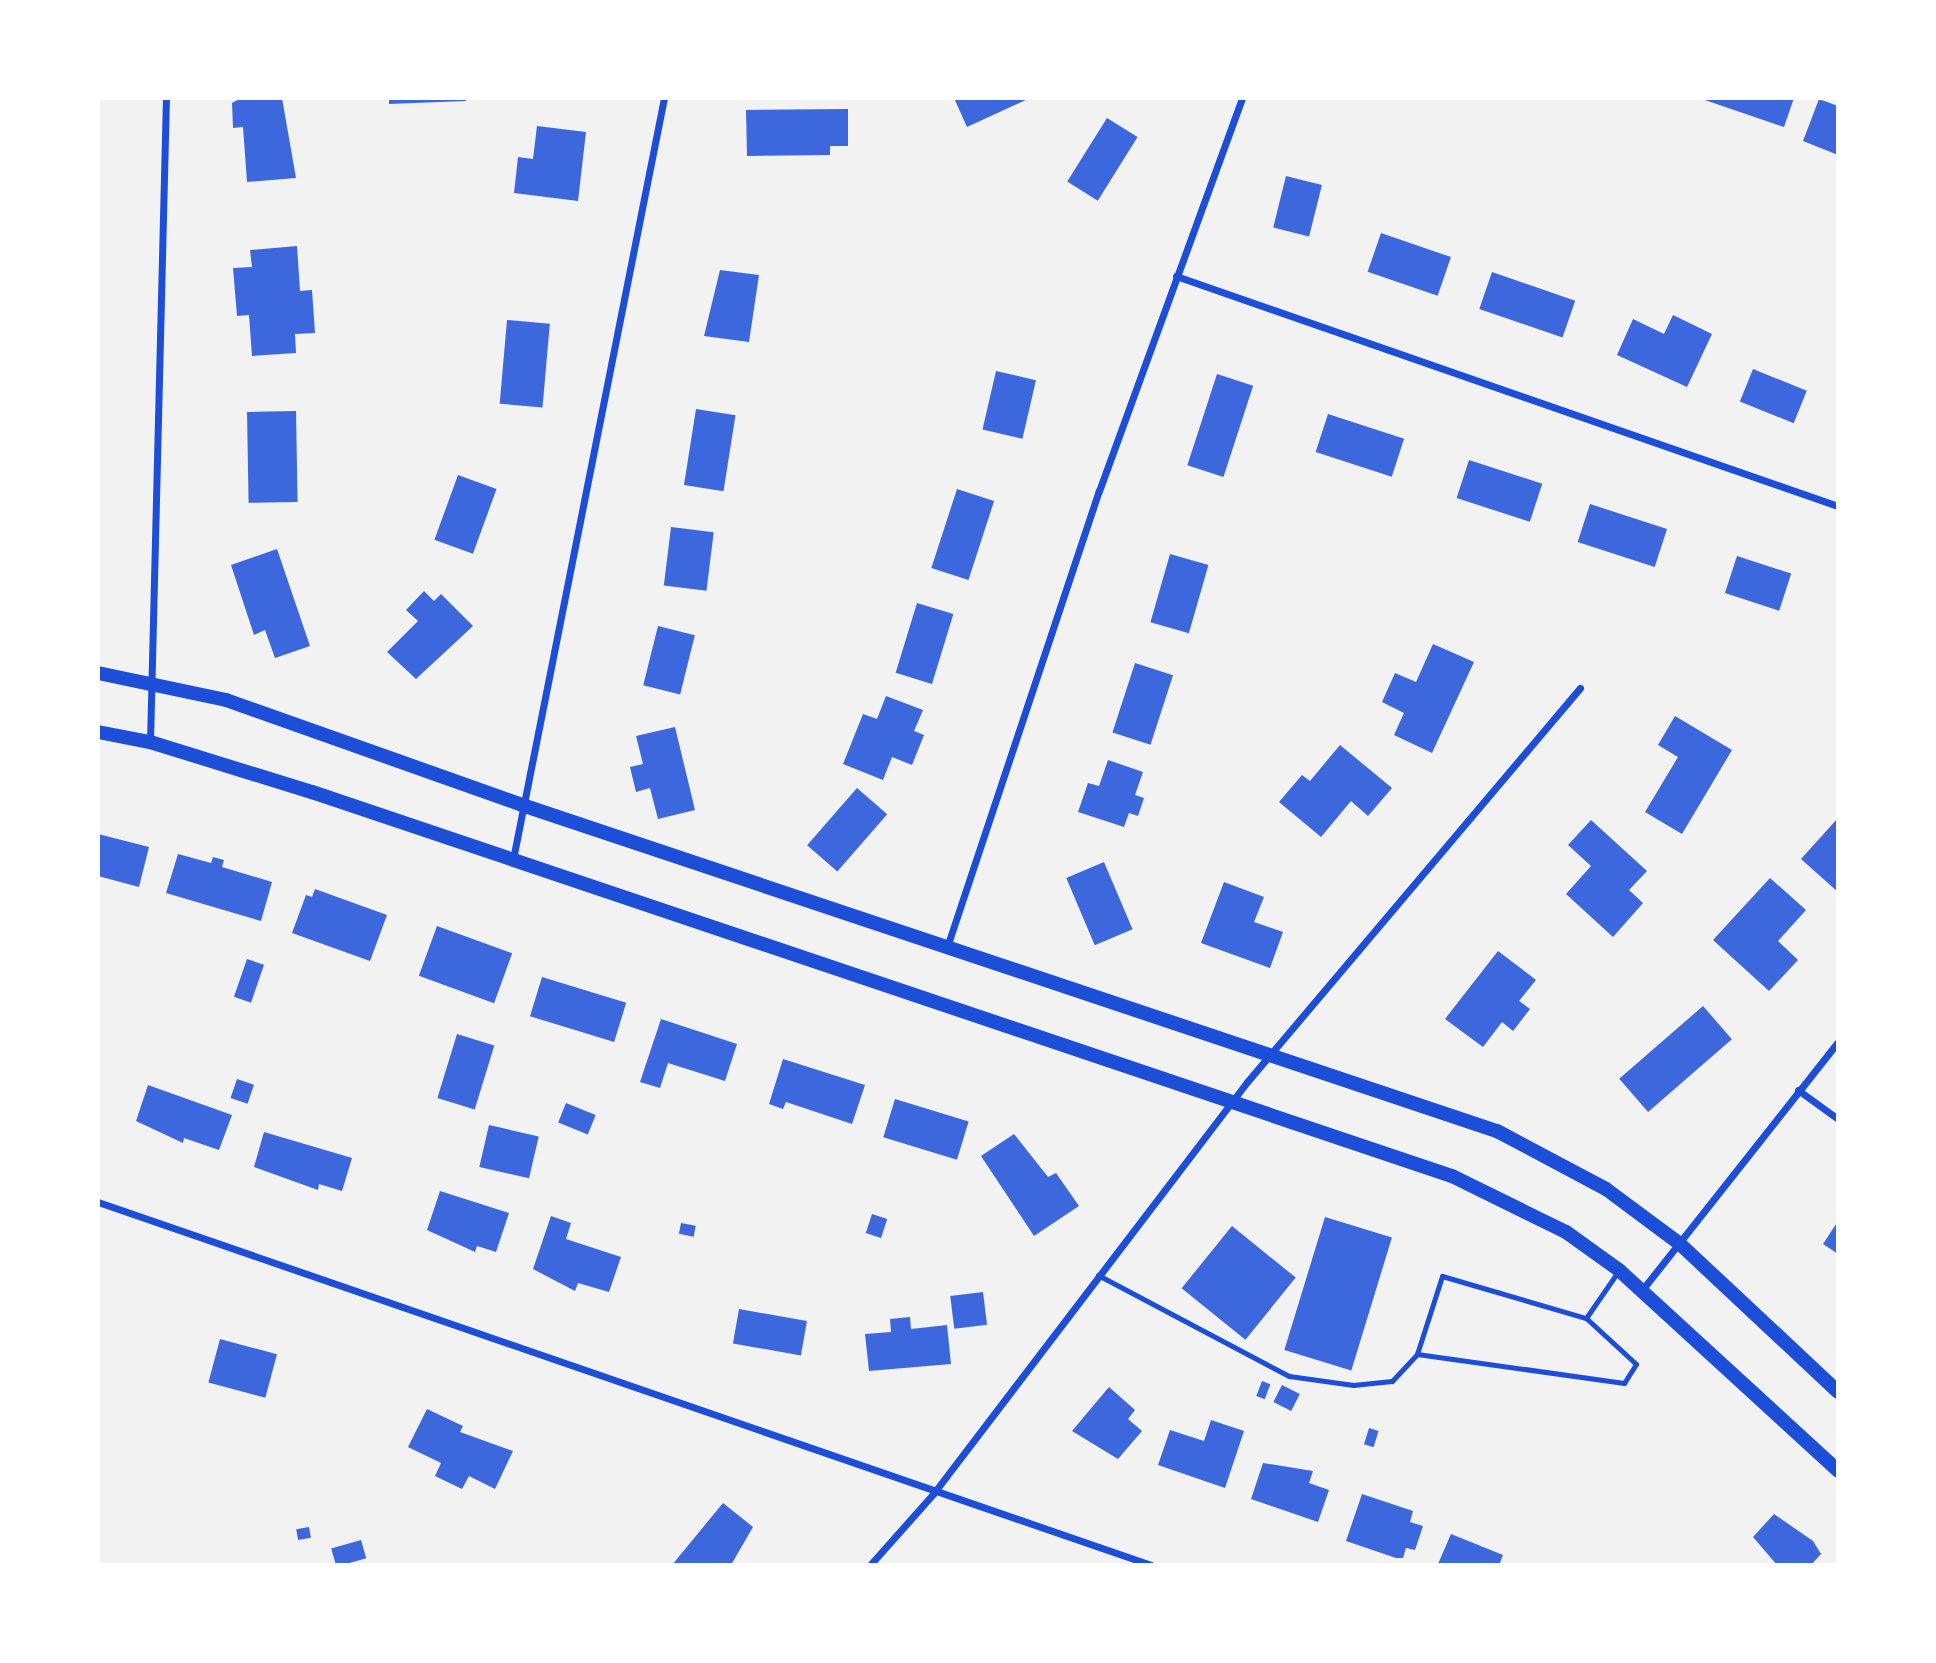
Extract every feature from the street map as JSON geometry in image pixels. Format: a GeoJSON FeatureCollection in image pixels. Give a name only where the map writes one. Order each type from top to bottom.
{"type":"FeatureCollection","features":[{"type":"Feature","properties":{"kind":"main road"},"geometry":{"type":"LineString","coordinates":[[98,673],[152,682],[226,700],[522,805],[1269,1057],[1497,1131],[1553,1157],[1680,1244],[1838,1392]]}},
{"type":"Feature","properties":{"kind":"main road"},"geometry":{"type":"LineString","coordinates":[[98,733],[150,742],[513,860],[1233,1103],[1394,1154],[1510,1201],[1619,1270],[1838,1471]]}},
{"type":"Feature","properties":{"kind":"street"},"geometry":{"type":"LineString","coordinates":[[150,742],[166,98]]}},
{"type":"Feature","properties":{"kind":"street"},"geometry":{"type":"LineString","coordinates":[[513,860],[664,98]]}},
{"type":"Feature","properties":{"kind":"street"},"geometry":{"type":"LineString","coordinates":[[947,947],[1176,276],[1242,98]]}},
{"type":"Feature","properties":{"kind":"street"},"geometry":{"type":"LineString","coordinates":[[1176,276],[1838,506]]}},
{"type":"Feature","properties":{"kind":"street"},"geometry":{"type":"LineString","coordinates":[[870,1565],[933,1494],[1098,1275],[1269,1057],[1580,688]]}},
{"type":"Feature","properties":{"kind":"street"},"geometry":{"type":"LineString","coordinates":[[1642,1290],[1838,1042]]}},
{"type":"Feature","properties":{"kind":"street"},"geometry":{"type":"LineString","coordinates":[[1798,1090],[1838,1119]]}},
{"type":"Feature","properties":{"kind":"street"},"geometry":{"type":"LineString","coordinates":[[98,1202],[933,1494],[1151,1565]]}},
{"type":"Feature","properties":{"kind":"lane"},"geometry":{"type":"LineString","coordinates":[[1586,1318],[1619,1270]]}},
{"type":"Feature","properties":{"kind":"lane"},"geometry":{"type":"LineString","coordinates":[[1098,1275],[1289,1376],[1353,1385],[1392,1381],[1417,1354],[1442,1276],[1586,1318],[1636,1364],[1624,1383],[1417,1354]]}},
{"type":"Feature","properties":{"kind":"building"},"geometry":{"type":"Polygon","coordinates":[[[241,98],[282,98],[296,178],[247,182],[243,127],[233,128],[232,103],[241,98]]]}},
{"type":"Feature","properties":{"kind":"building"},"geometry":{"type":"Polygon","coordinates":[[[389,98],[466,98],[466,101],[389,104],[389,98]]]}},
{"type":"Feature","properties":{"kind":"building"},"geometry":{"type":"Polygon","coordinates":[[[954,98],[1030,98],[967,127],[954,98]]]}},
{"type":"Feature","properties":{"kind":"building"},"geometry":{"type":"Polygon","coordinates":[[[1699,98],[1794,98],[1784,127],[1699,98]]]}},
{"type":"Feature","properties":{"kind":"building"},"geometry":{"type":"Polygon","coordinates":[[[1819,99],[1838,106],[1838,155],[1803,141],[1819,99]]]}},
{"type":"Feature","properties":{"kind":"building"},"geometry":{"type":"Polygon","coordinates":[[[848,109],[848,146],[830,146],[830,155],[747,156],[746,110],[848,109]]]}},
{"type":"Feature","properties":{"kind":"building"},"geometry":{"type":"Polygon","coordinates":[[[1107,118],[1138,137],[1098,201],[1067,182],[1107,118]]]}},
{"type":"Feature","properties":{"kind":"building"},"geometry":{"type":"Polygon","coordinates":[[[537,126],[586,132],[578,201],[514,193],[518,157],[533,159],[537,126]]]}},
{"type":"Feature","properties":{"kind":"building"},"geometry":{"type":"Polygon","coordinates":[[[1286,176],[1322,185],[1309,236],[1273,227],[1286,176]]]}},
{"type":"Feature","properties":{"kind":"building"},"geometry":{"type":"Polygon","coordinates":[[[1381,233],[1451,257],[1438,296],[1368,272],[1381,233]]]}},
{"type":"Feature","properties":{"kind":"building"},"geometry":{"type":"Polygon","coordinates":[[[297,246],[300,291],[312,290],[315,333],[295,334],[296,353],[252,356],[249,315],[237,316],[233,268],[252,267],[250,250],[297,246]]]}},
{"type":"Feature","properties":{"kind":"building"},"geometry":{"type":"Polygon","coordinates":[[[720,270],[759,275],[749,342],[704,336],[720,270]]]}},
{"type":"Feature","properties":{"kind":"building"},"geometry":{"type":"Polygon","coordinates":[[[1492,272],[1575,301],[1563,338],[1479,309],[1492,272]]]}},
{"type":"Feature","properties":{"kind":"building"},"geometry":{"type":"Polygon","coordinates":[[[1673,315],[1712,334],[1687,387],[1617,355],[1633,319],[1664,334],[1673,315]]]}},
{"type":"Feature","properties":{"kind":"building"},"geometry":{"type":"Polygon","coordinates":[[[507,320],[550,324],[543,407],[500,404],[507,320]]]}},
{"type":"Feature","properties":{"kind":"building"},"geometry":{"type":"Polygon","coordinates":[[[1753,369],[1807,391],[1794,423],[1740,401],[1753,369]]]}},
{"type":"Feature","properties":{"kind":"building"},"geometry":{"type":"Polygon","coordinates":[[[996,371],[1036,380],[1022,439],[983,429],[996,371]]]}},
{"type":"Feature","properties":{"kind":"building"},"geometry":{"type":"Polygon","coordinates":[[[1217,374],[1253,386],[1223,477],[1187,465],[1217,374]]]}},
{"type":"Feature","properties":{"kind":"building"},"geometry":{"type":"Polygon","coordinates":[[[696,409],[736,415],[723,491],[684,485],[696,409]]]}},
{"type":"Feature","properties":{"kind":"building"},"geometry":{"type":"Polygon","coordinates":[[[296,411],[298,502],[249,503],[247,412],[296,411]]]}},
{"type":"Feature","properties":{"kind":"building"},"geometry":{"type":"Polygon","coordinates":[[[1328,414],[1404,439],[1392,477],[1316,452],[1328,414]]]}},
{"type":"Feature","properties":{"kind":"building"},"geometry":{"type":"Polygon","coordinates":[[[1469,460],[1542,484],[1530,522],[1457,498],[1469,460]]]}},
{"type":"Feature","properties":{"kind":"building"},"geometry":{"type":"Polygon","coordinates":[[[458,475],[497,489],[473,554],[434,540],[458,475]]]}},
{"type":"Feature","properties":{"kind":"building"},"geometry":{"type":"Polygon","coordinates":[[[957,489],[994,501],[968,580],[931,568],[957,489]]]}},
{"type":"Feature","properties":{"kind":"building"},"geometry":{"type":"Polygon","coordinates":[[[1590,504],[1667,529],[1655,567],[1578,542],[1590,504]]]}},
{"type":"Feature","properties":{"kind":"building"},"geometry":{"type":"Polygon","coordinates":[[[671,527],[714,532],[706,591],[664,586],[671,527]]]}},
{"type":"Feature","properties":{"kind":"building"},"geometry":{"type":"Polygon","coordinates":[[[277,549],[310,646],[275,658],[265,630],[254,635],[231,565],[277,549]]]}},
{"type":"Feature","properties":{"kind":"building"},"geometry":{"type":"Polygon","coordinates":[[[1170,554],[1208,565],[1189,633],[1150,622],[1170,554]]]}},
{"type":"Feature","properties":{"kind":"building"},"geometry":{"type":"Polygon","coordinates":[[[1737,556],[1791,574],[1779,611],[1725,593],[1737,556]]]}},
{"type":"Feature","properties":{"kind":"building"},"geometry":{"type":"Polygon","coordinates":[[[424,591],[434,601],[441,594],[473,626],[416,679],[387,652],[418,621],[406,610],[424,591]]]}},
{"type":"Feature","properties":{"kind":"building"},"geometry":{"type":"Polygon","coordinates":[[[917,603],[953,614],[932,684],[896,673],[917,603]]]}},
{"type":"Feature","properties":{"kind":"building"},"geometry":{"type":"Polygon","coordinates":[[[658,626],[695,635],[680,694],[643,685],[658,626]]]}},
{"type":"Feature","properties":{"kind":"building"},"geometry":{"type":"Polygon","coordinates":[[[1433,644],[1474,662],[1432,753],[1394,735],[1404,713],[1382,702],[1395,673],[1416,682],[1433,644]]]}},
{"type":"Feature","properties":{"kind":"building"},"geometry":{"type":"Polygon","coordinates":[[[1135,663],[1173,675],[1150,745],[1112,732],[1135,663]]]}},
{"type":"Feature","properties":{"kind":"building"},"geometry":{"type":"Polygon","coordinates":[[[886,696],[923,710],[914,731],[924,735],[912,765],[892,757],[883,780],[843,764],[863,714],[877,719],[886,696]]]}},
{"type":"Feature","properties":{"kind":"building"},"geometry":{"type":"Polygon","coordinates":[[[1675,716],[1732,750],[1682,834],[1645,812],[1678,757],[1658,745],[1675,716]]]}},
{"type":"Feature","properties":{"kind":"building"},"geometry":{"type":"Polygon","coordinates":[[[675,727],[695,810],[658,819],[650,788],[636,792],[630,767],[643,764],[636,736],[675,727]]]}},
{"type":"Feature","properties":{"kind":"building"},"geometry":{"type":"Polygon","coordinates":[[[1340,745],[1392,788],[1368,816],[1351,801],[1321,837],[1279,802],[1302,775],[1310,781],[1340,745]]]}},
{"type":"Feature","properties":{"kind":"building"},"geometry":{"type":"Polygon","coordinates":[[[1108,760],[1143,772],[1135,795],[1144,798],[1138,816],[1129,813],[1124,827],[1078,812],[1088,783],[1099,786],[1108,760]]]}},
{"type":"Feature","properties":{"kind":"building"},"geometry":{"type":"Polygon","coordinates":[[[857,788],[887,814],[837,872],[807,845],[857,788]]]}},
{"type":"Feature","properties":{"kind":"building"},"geometry":{"type":"Polygon","coordinates":[[[1838,818],[1838,892],[1801,859],[1838,818]]]}},
{"type":"Feature","properties":{"kind":"building"},"geometry":{"type":"Polygon","coordinates":[[[1591,820],[1647,871],[1629,890],[1643,903],[1613,937],[1566,894],[1591,866],[1568,845],[1591,820]]]}},
{"type":"Feature","properties":{"kind":"building"},"geometry":{"type":"Polygon","coordinates":[[[98,834],[149,847],[139,887],[98,876],[98,834]]]}},
{"type":"Feature","properties":{"kind":"building"},"geometry":{"type":"Polygon","coordinates":[[[178,854],[211,863],[213,857],[224,860],[222,867],[272,882],[261,921],[166,893],[178,854]]]}},
{"type":"Feature","properties":{"kind":"building"},"geometry":{"type":"Polygon","coordinates":[[[1104,862],[1133,929],[1095,945],[1066,878],[1104,862]]]}},
{"type":"Feature","properties":{"kind":"building"},"geometry":{"type":"Polygon","coordinates":[[[1770,878],[1806,910],[1778,941],[1798,960],[1769,991],[1713,940],[1770,878]]]}},
{"type":"Feature","properties":{"kind":"building"},"geometry":{"type":"Polygon","coordinates":[[[1224,882],[1264,897],[1254,922],[1283,932],[1270,968],[1201,943],[1224,882]]]}},
{"type":"Feature","properties":{"kind":"building"},"geometry":{"type":"Polygon","coordinates":[[[315,889],[387,915],[370,961],[292,933],[306,895],[312,897],[315,889]]]}},
{"type":"Feature","properties":{"kind":"building"},"geometry":{"type":"Polygon","coordinates":[[[437,926],[512,953],[494,1003],[419,976],[437,926]]]}},
{"type":"Feature","properties":{"kind":"building"},"geometry":{"type":"Polygon","coordinates":[[[1498,951],[1536,980],[1519,1001],[1530,1009],[1513,1031],[1502,1022],[1483,1047],[1445,1019],[1498,951]]]}},
{"type":"Feature","properties":{"kind":"building"},"geometry":{"type":"Polygon","coordinates":[[[247,959],[264,965],[251,1003],[234,997],[247,959]]]}},
{"type":"Feature","properties":{"kind":"building"},"geometry":{"type":"Polygon","coordinates":[[[542,977],[626,1003],[614,1042],[530,1016],[542,977]]]}},
{"type":"Feature","properties":{"kind":"building"},"geometry":{"type":"Polygon","coordinates":[[[1703,1006],[1732,1039],[1648,1112],[1619,1079],[1703,1006]]]}},
{"type":"Feature","properties":{"kind":"building"},"geometry":{"type":"Polygon","coordinates":[[[661,1019],[737,1044],[725,1081],[668,1063],[660,1088],[640,1082],[661,1019]]]}},
{"type":"Feature","properties":{"kind":"building"},"geometry":{"type":"Polygon","coordinates":[[[457,1034],[494,1045],[475,1109],[437,1098],[457,1034]]]}},
{"type":"Feature","properties":{"kind":"building"},"geometry":{"type":"Polygon","coordinates":[[[783,1059],[865,1085],[852,1124],[786,1102],[783,1109],[769,1104],[783,1059]]]}},
{"type":"Feature","properties":{"kind":"building"},"geometry":{"type":"Polygon","coordinates":[[[237,1079],[254,1085],[248,1104],[230,1098],[237,1079]]]}},
{"type":"Feature","properties":{"kind":"building"},"geometry":{"type":"Polygon","coordinates":[[[148,1085],[232,1115],[219,1150],[184,1138],[183,1143],[136,1121],[148,1085]]]}},
{"type":"Feature","properties":{"kind":"building"},"geometry":{"type":"Polygon","coordinates":[[[895,1099],[969,1122],[957,1160],[883,1137],[895,1099]]]}},
{"type":"Feature","properties":{"kind":"building"},"geometry":{"type":"Polygon","coordinates":[[[566,1103],[596,1115],[588,1134],[558,1122],[566,1103]]]}},
{"type":"Feature","properties":{"kind":"building"},"geometry":{"type":"Polygon","coordinates":[[[489,1125],[539,1136],[529,1178],[479,1167],[489,1125]]]}},
{"type":"Feature","properties":{"kind":"building"},"geometry":{"type":"Polygon","coordinates":[[[264,1132],[352,1158],[342,1191],[319,1184],[318,1190],[254,1167],[264,1132]]]}},
{"type":"Feature","properties":{"kind":"building"},"geometry":{"type":"Polygon","coordinates":[[[1014,1134],[1048,1177],[1056,1173],[1079,1206],[1034,1236],[981,1156],[1014,1134]]]}},
{"type":"Feature","properties":{"kind":"building"},"geometry":{"type":"Polygon","coordinates":[[[440,1191],[509,1213],[496,1252],[477,1246],[475,1252],[427,1230],[440,1191]]]}},
{"type":"Feature","properties":{"kind":"building"},"geometry":{"type":"Polygon","coordinates":[[[872,1214],[887,1219],[881,1238],[866,1233],[872,1214]]]}},
{"type":"Feature","properties":{"kind":"building"},"geometry":{"type":"Polygon","coordinates":[[[551,1216],[571,1223],[566,1239],[621,1257],[609,1292],[578,1283],[575,1291],[533,1269],[551,1216]]]}},
{"type":"Feature","properties":{"kind":"building"},"geometry":{"type":"Polygon","coordinates":[[[1325,1217],[1392,1237],[1351,1370],[1284,1350],[1325,1217]]]}},
{"type":"Feature","properties":{"kind":"building"},"geometry":{"type":"Polygon","coordinates":[[[1838,1221],[1838,1254],[1823,1244],[1838,1221]]]}},
{"type":"Feature","properties":{"kind":"building"},"geometry":{"type":"Polygon","coordinates":[[[681,1223],[696,1226],[694,1237],[679,1234],[681,1223]]]}},
{"type":"Feature","properties":{"kind":"building"},"geometry":{"type":"Polygon","coordinates":[[[1232,1226],[1296,1278],[1245,1340],[1182,1288],[1232,1226]]]}},
{"type":"Feature","properties":{"kind":"building"},"geometry":{"type":"Polygon","coordinates":[[[983,1292],[987,1325],[954,1329],[950,1296],[983,1292]]]}},
{"type":"Feature","properties":{"kind":"building"},"geometry":{"type":"Polygon","coordinates":[[[739,1309],[807,1321],[801,1355],[733,1343],[739,1309]]]}},
{"type":"Feature","properties":{"kind":"building"},"geometry":{"type":"Polygon","coordinates":[[[910,1317],[911,1329],[947,1325],[951,1364],[869,1371],[865,1334],[891,1332],[890,1319],[910,1317]]]}},
{"type":"Feature","properties":{"kind":"building"},"geometry":{"type":"Polygon","coordinates":[[[220,1339],[277,1354],[265,1398],[208,1382],[220,1339]]]}},
{"type":"Feature","properties":{"kind":"building"},"geometry":{"type":"Polygon","coordinates":[[[1262,1381],[1270,1384],[1265,1399],[1256,1396],[1262,1381]]]}},
{"type":"Feature","properties":{"kind":"building"},"geometry":{"type":"Polygon","coordinates":[[[1282,1385],[1300,1394],[1291,1411],[1273,1402],[1282,1385]]]}},
{"type":"Feature","properties":{"kind":"building"},"geometry":{"type":"Polygon","coordinates":[[[1109,1387],[1135,1410],[1128,1419],[1142,1431],[1118,1459],[1072,1431],[1109,1387]]]}},
{"type":"Feature","properties":{"kind":"building"},"geometry":{"type":"Polygon","coordinates":[[[427,1409],[463,1426],[460,1432],[513,1451],[495,1489],[469,1476],[462,1489],[435,1476],[441,1463],[408,1447],[427,1409]]]}},
{"type":"Feature","properties":{"kind":"building"},"geometry":{"type":"Polygon","coordinates":[[[1211,1420],[1244,1431],[1225,1488],[1158,1465],[1170,1430],[1204,1441],[1211,1420]]]}},
{"type":"Feature","properties":{"kind":"building"},"geometry":{"type":"Polygon","coordinates":[[[1369,1428],[1379,1431],[1374,1447],[1364,1444],[1369,1428]]]}},
{"type":"Feature","properties":{"kind":"building"},"geometry":{"type":"Polygon","coordinates":[[[1263,1463],[1313,1471],[1309,1483],[1329,1490],[1318,1522],[1251,1499],[1263,1463]]]}},
{"type":"Feature","properties":{"kind":"building"},"geometry":{"type":"Polygon","coordinates":[[[1362,1494],[1413,1511],[1410,1522],[1423,1526],[1415,1550],[1406,1548],[1403,1558],[1396,1558],[1346,1541],[1362,1494]]]}},
{"type":"Feature","properties":{"kind":"building"},"geometry":{"type":"Polygon","coordinates":[[[723,1503],[753,1527],[731,1565],[672,1565],[723,1503]]]}},
{"type":"Feature","properties":{"kind":"building"},"geometry":{"type":"Polygon","coordinates":[[[1774,1514],[1813,1541],[1821,1554],[1811,1565],[1777,1565],[1753,1537],[1774,1514]]]}},
{"type":"Feature","properties":{"kind":"building"},"geometry":{"type":"Polygon","coordinates":[[[309,1527],[311,1538],[298,1540],[296,1529],[309,1527]]]}},
{"type":"Feature","properties":{"kind":"building"},"geometry":{"type":"Polygon","coordinates":[[[1451,1534],[1503,1555],[1499,1565],[1438,1564],[1451,1534]]]}},
{"type":"Feature","properties":{"kind":"building"},"geometry":{"type":"Polygon","coordinates":[[[361,1540],[366,1558],[336,1565],[331,1549],[361,1540]]]}}]}
